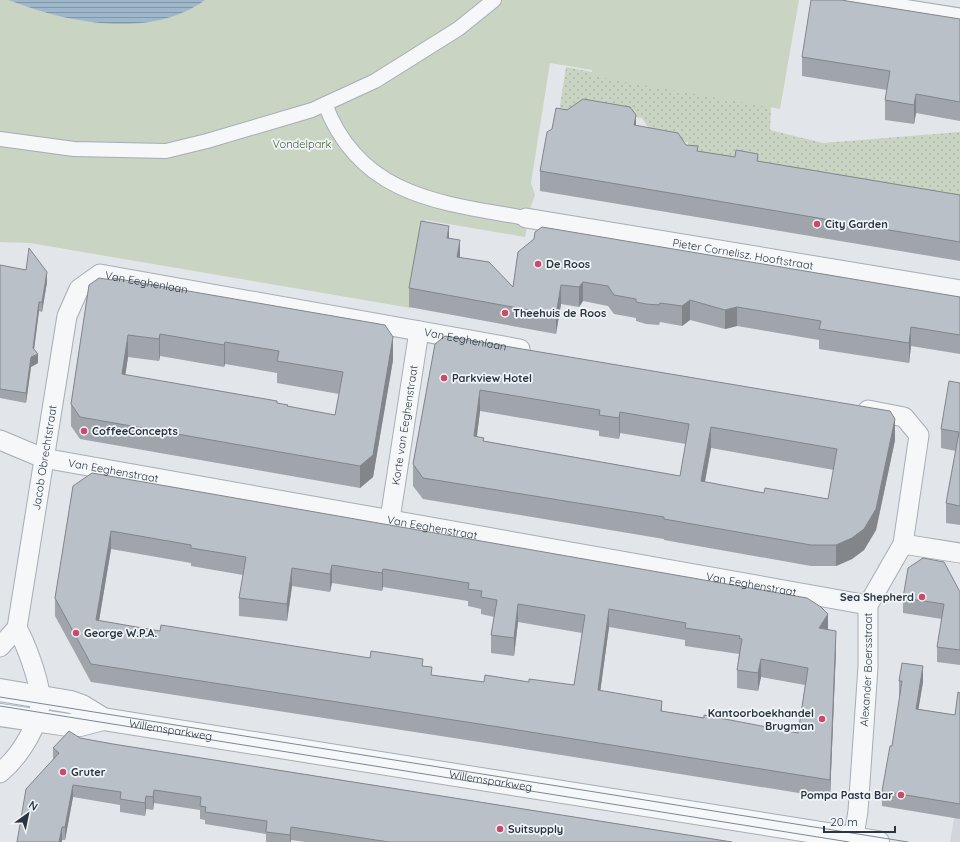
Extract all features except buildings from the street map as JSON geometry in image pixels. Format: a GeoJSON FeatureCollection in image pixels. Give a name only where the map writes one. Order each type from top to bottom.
{"type":"FeatureCollection","features":[{"type":"Feature","properties":{"kind":"street"},"geometry":{"type":"LineString","coordinates":[[0,139],[74,149],[166,151],[214,139],[312,110],[376,81],[458,29],[494,0]]}},
{"type":"Feature","properties":{"kind":"street"},"geometry":{"type":"LineString","coordinates":[[846,0],[960,18]]}},
{"type":"Feature","properties":{"kind":"street"},"geometry":{"type":"LineString","coordinates":[[326,104],[334,126],[350,148],[372,170],[397,187],[428,199],[526,218]]}},
{"type":"Feature","properties":{"kind":"street","name":"Pieter Cornelisz. Hooftstraat"},"geometry":{"type":"LineString","coordinates":[[526,218],[960,290]]}},
{"type":"Feature","properties":{"kind":"street","name":"Van Eeghenlaan"},"geometry":{"type":"LineString","coordinates":[[79,288],[100,274],[536,352]]}},
{"type":"Feature","properties":{"kind":"street","name":"Jacob Obrechtstraat"},"geometry":{"type":"LineString","coordinates":[[17,628],[43,458],[67,316],[79,288]]}},
{"type":"Feature","properties":{"kind":"street","name":"Korte van Eeghenstraat"},"geometry":{"type":"LineString","coordinates":[[390,519],[419,331]]}},
{"type":"Feature","properties":{"kind":"street","name":"Alexander Boersstraat"},"geometry":{"type":"LineString","coordinates":[[850,407],[904,417],[919,435],[903,544],[868,605],[868,667],[858,810],[853,840]]}},
{"type":"Feature","properties":{"kind":"street","name":"Van Eeghenstraat"},"geometry":{"type":"LineString","coordinates":[[0,440],[43,458],[868,605]]}},
{"type":"Feature","properties":{"kind":"street"},"geometry":{"type":"LineString","coordinates":[[903,544],[960,553]]}},
{"type":"Feature","properties":{"kind":"street"},"geometry":{"type":"LineString","coordinates":[[0,647],[17,628],[26,643],[40,696],[30,735],[10,765],[0,773]]}},
{"type":"Feature","properties":{"kind":"street","name":"Willemsparkweg"},"geometry":{"type":"LineString","coordinates":[[0,690],[71,702],[82,706],[104,719],[853,840],[878,842]]}},
{"type":"Feature","properties":{"kind":"street","name":"Willemsparkweg"},"geometry":{"type":"LineString","coordinates":[[0,715],[80,725],[104,719]]}},
{"type":"Feature","properties":{"kind":"shaded area"},"geometry":{"type":"Polygon","coordinates":[[[960,785],[960,842],[950,842],[960,785]]]}},
{"type":"Feature","properties":{"kind":"green space","name":"Vondelpark"},"geometry":{"type":"Polygon","coordinates":[[[0,0],[799,0],[780,109],[592,76],[592,70],[550,63],[531,183],[535,195],[531,206],[525,237],[425,220],[411,308],[30,243],[0,242],[0,0]]]}},
{"type":"Feature","properties":{"kind":"green space"},"geometry":{"type":"Polygon","coordinates":[[[566,67],[771,106],[770,130],[823,143],[960,132],[960,212],[686,163],[688,142],[654,136],[642,118],[574,107],[558,119],[566,67]]]}},
{"type":"Feature","properties":{"kind":"water"},"geometry":{"type":"Polygon","coordinates":[[[9,0],[205,0],[183,12],[159,20],[134,24],[108,24],[82,21],[56,15],[9,0]]]}},
{"type":"Feature","properties":{"kind":"tram line"},"geometry":{"type":"LineString","coordinates":[[0,697],[908,842]]}},
{"type":"Feature","properties":{"kind":"tram line"},"geometry":{"type":"LineString","coordinates":[[0,706],[849,842]]}},
{"type":"Feature","properties":{"kind":"place","name":"City Garden"},"geometry":{"type":"Point","coordinates":[817,224]}},
{"type":"Feature","properties":{"kind":"place","name":"De Roos"},"geometry":{"type":"Point","coordinates":[538,264]}},
{"type":"Feature","properties":{"kind":"place","name":"Theehuis de Roos"},"geometry":{"type":"Point","coordinates":[505,313]}},
{"type":"Feature","properties":{"kind":"place","name":"Parkview Hotel"},"geometry":{"type":"Point","coordinates":[444,378]}},
{"type":"Feature","properties":{"kind":"place","name":"CoffeeConcepts"},"geometry":{"type":"Point","coordinates":[84,431]}},
{"type":"Feature","properties":{"kind":"place","name":"Sea Shepherd"},"geometry":{"type":"Point","coordinates":[922,597]}},
{"type":"Feature","properties":{"kind":"place","name":"George W.P.A."},"geometry":{"type":"Point","coordinates":[76,633]}},
{"type":"Feature","properties":{"kind":"place","name":"Kantoorboekhandel Brugman"},"geometry":{"type":"Point","coordinates":[822,719]}},
{"type":"Feature","properties":{"kind":"place","name":"Gruter"},"geometry":{"type":"Point","coordinates":[63,772]}},
{"type":"Feature","properties":{"kind":"place","name":"Pompa Pasta Bar"},"geometry":{"type":"Point","coordinates":[901,795]}},
{"type":"Feature","properties":{"kind":"place","name":"Suitsupply"},"geometry":{"type":"Point","coordinates":[500,829]}}]}
